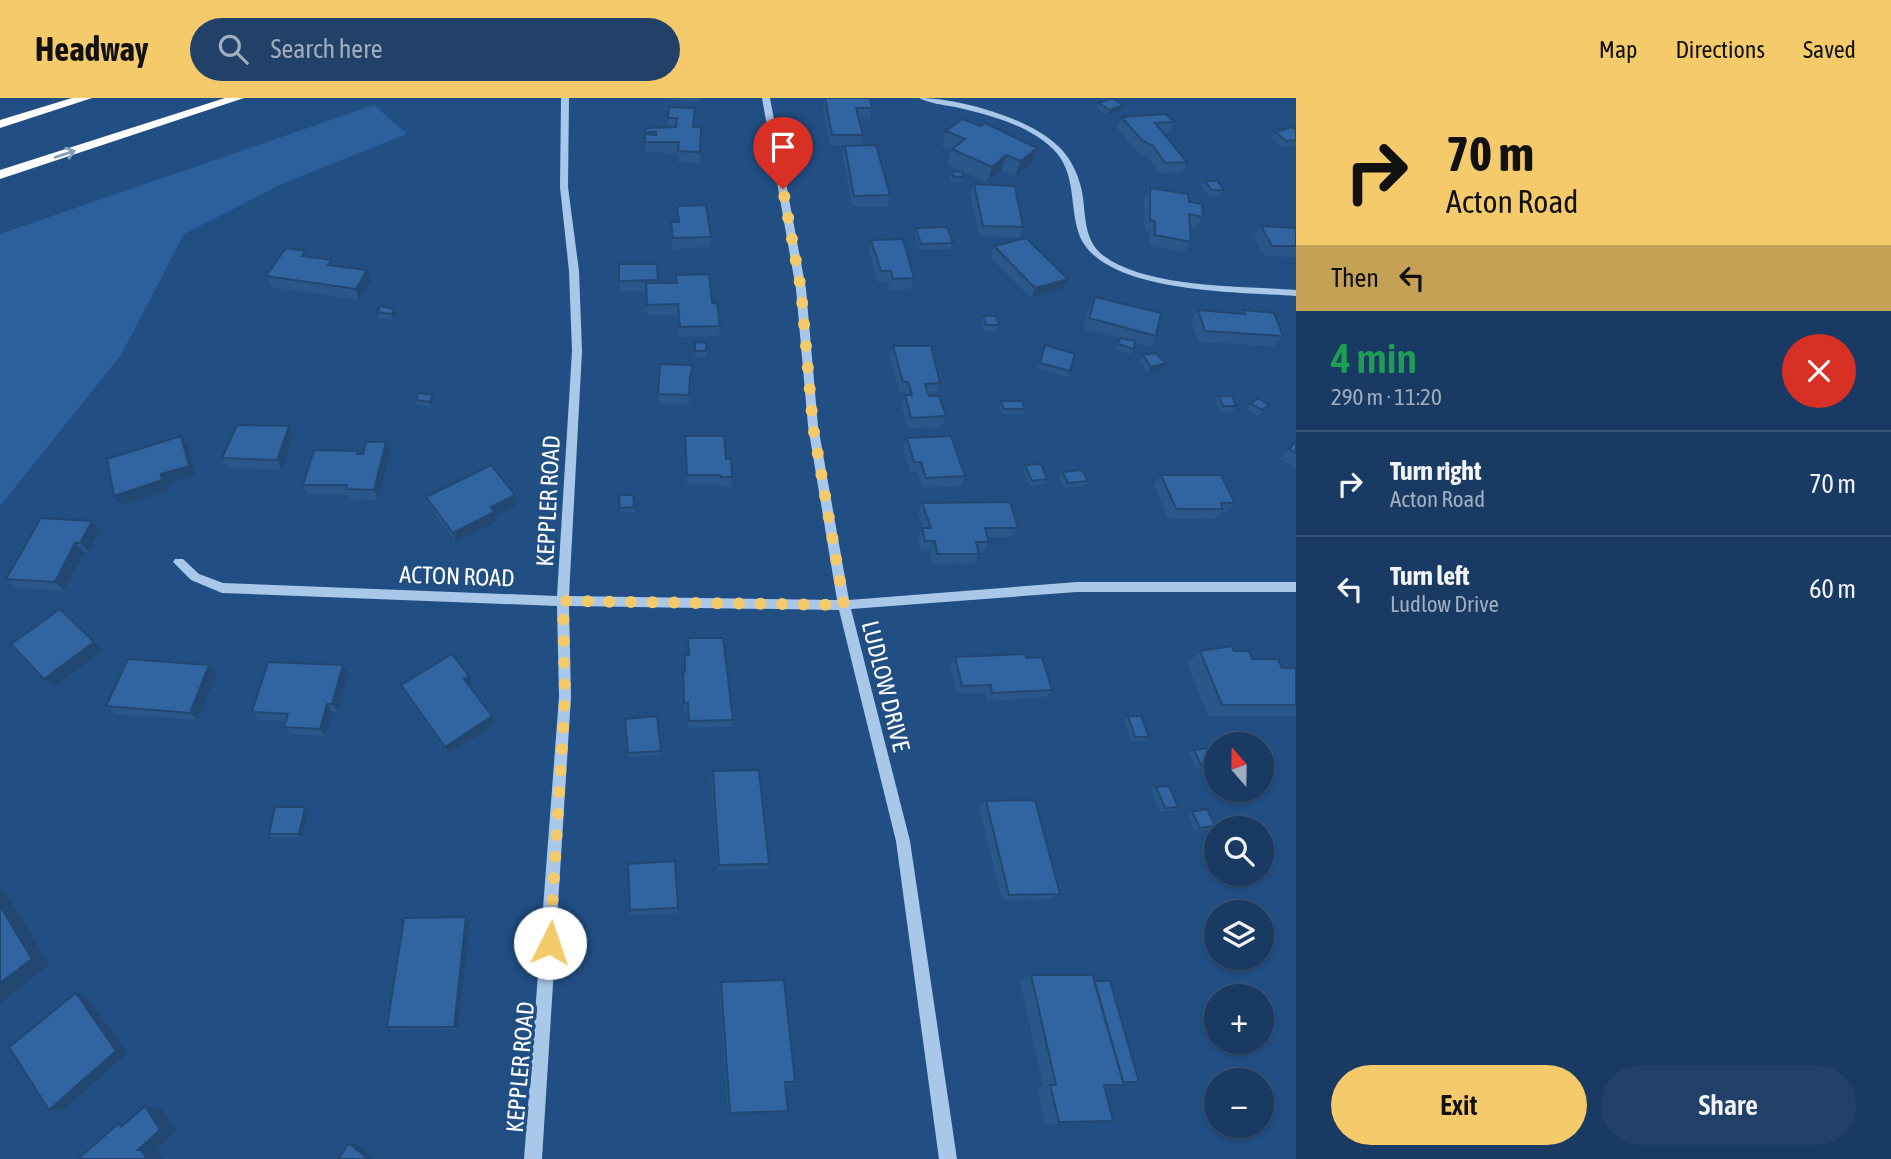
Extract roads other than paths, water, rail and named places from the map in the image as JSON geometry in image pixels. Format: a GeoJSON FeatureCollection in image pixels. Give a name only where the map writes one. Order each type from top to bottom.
{"type":"FeatureCollection","features":[{"type":"Feature","properties":{"kind":"highway"},"geometry":{"type":"LineString","coordinates":[[0,124],[86,98]]}},
{"type":"Feature","properties":{"kind":"highway"},"geometry":{"type":"LineString","coordinates":[[0,175],[238,98]]}},
{"type":"Feature","properties":{"kind":"street","name":"KEPPLER ROAD"},"geometry":{"type":"LineString","coordinates":[[533,1159],[541,1075],[565,697],[563,601],[577,351],[575,283],[564,187],[565,98]]}},
{"type":"Feature","properties":{"kind":"street","name":"LUDLOW DRIVE"},"geometry":{"type":"LineString","coordinates":[[766,98],[801,289],[813,426],[844,605],[903,841],[948,1159]]}},
{"type":"Feature","properties":{"kind":"street"},"geometry":{"type":"LineString","coordinates":[[923,98],[1020,125],[1057,147],[1068,160],[1077,188],[1081,231],[1088,246],[1118,268],[1179,283],[1296,293]]}},
{"type":"Feature","properties":{"kind":"street","name":"ACTON ROAD"},"geometry":{"type":"LineString","coordinates":[[179,562],[195,577],[222,588],[563,601],[844,605],[1076,587],[1296,587]]}}]}
